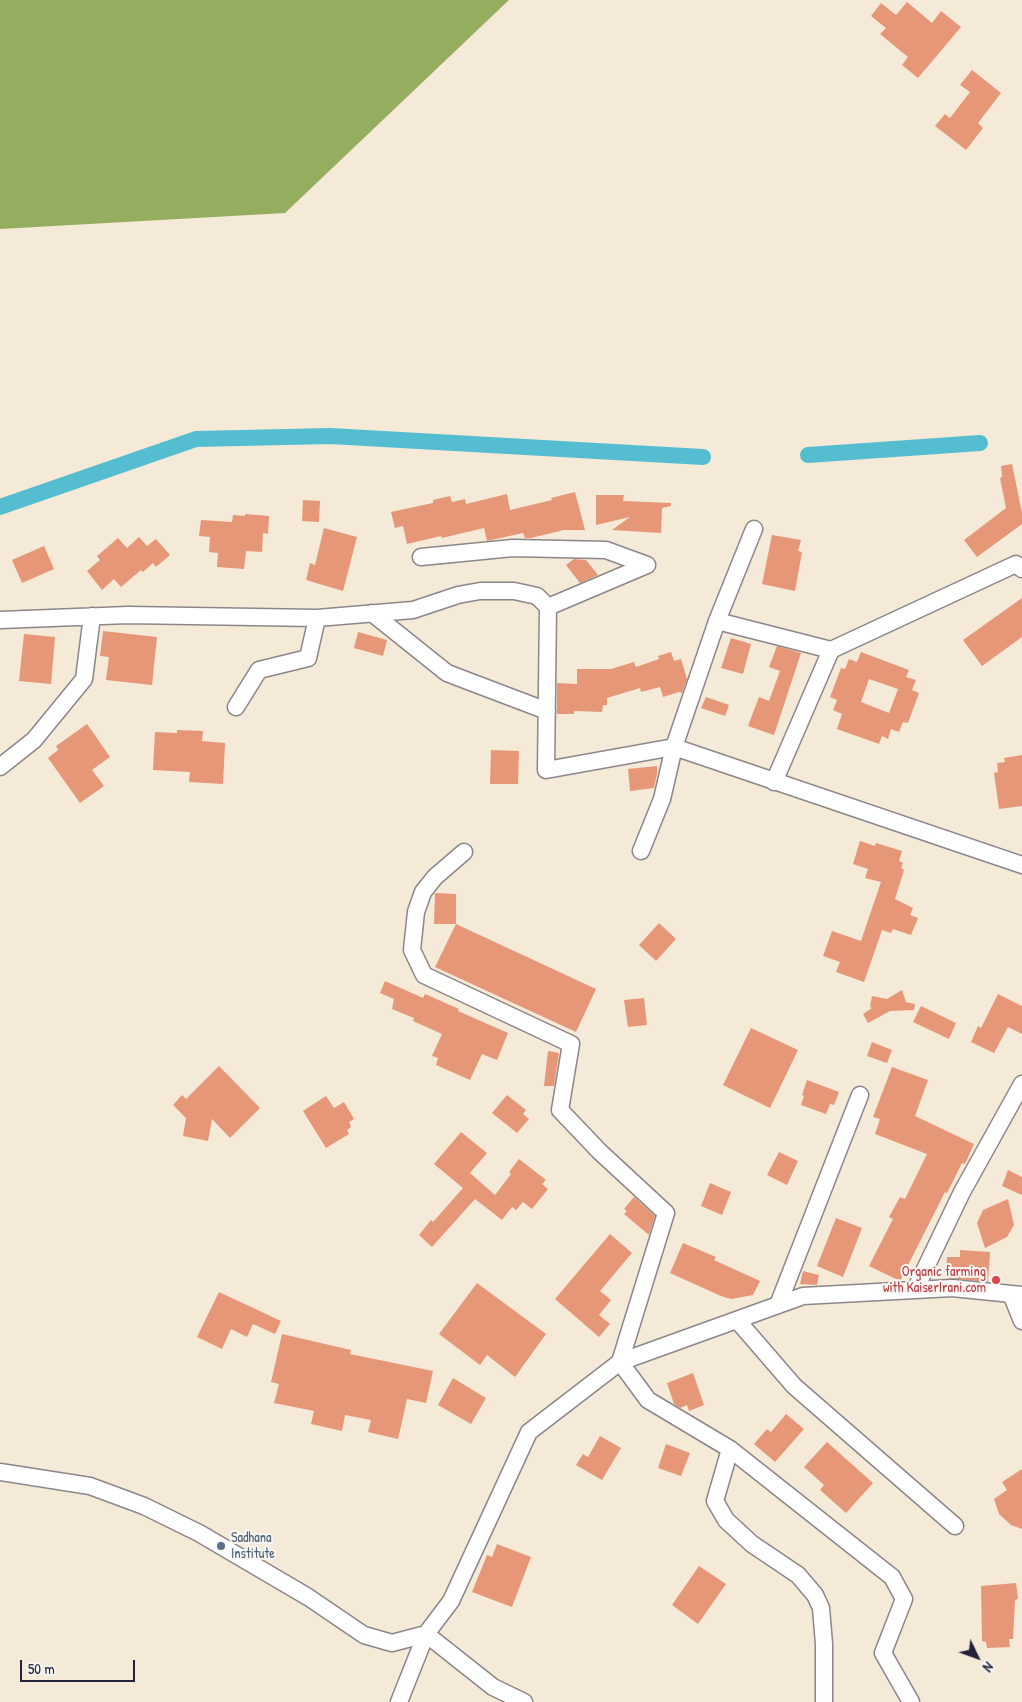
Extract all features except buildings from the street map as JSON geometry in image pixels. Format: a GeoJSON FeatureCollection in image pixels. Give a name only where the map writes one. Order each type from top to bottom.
{"type":"FeatureCollection","features":[{"type":"Feature","properties":{"kind":"street"},"geometry":{"type":"LineString","coordinates":[[641,851],[662,798],[674,747],[717,621],[754,529]]}},
{"type":"Feature","properties":{"kind":"street"},"geometry":{"type":"LineString","coordinates":[[421,557],[513,548],[606,550],[647,564],[548,607]]}},
{"type":"Feature","properties":{"kind":"street"},"geometry":{"type":"LineString","coordinates":[[717,621],[831,650],[1016,564],[1022,569]]}},
{"type":"Feature","properties":{"kind":"street"},"geometry":{"type":"LineString","coordinates":[[0,620],[128,615],[317,618],[413,610],[458,594],[514,590],[537,596],[548,607],[546,770],[674,747],[1022,865]]}},
{"type":"Feature","properties":{"kind":"street"},"geometry":{"type":"LineString","coordinates":[[372,613],[447,673],[547,711]]}},
{"type":"Feature","properties":{"kind":"street"},"geometry":{"type":"LineString","coordinates":[[0,767],[34,740],[84,679],[92,616]]}},
{"type":"Feature","properties":{"kind":"street"},"geometry":{"type":"LineString","coordinates":[[236,707],[259,670],[308,658],[317,618]]}},
{"type":"Feature","properties":{"kind":"street"},"geometry":{"type":"LineString","coordinates":[[774,782],[831,650]]}},
{"type":"Feature","properties":{"kind":"street"},"geometry":{"type":"LineString","coordinates":[[464,852],[435,877],[424,892],[416,912],[412,950],[424,975],[571,1044],[560,1110],[599,1151],[666,1213],[620,1362]]}},
{"type":"Feature","properties":{"kind":"street"},"geometry":{"type":"LineString","coordinates":[[915,1290],[962,1192],[1022,1084]]}},
{"type":"Feature","properties":{"kind":"street"},"geometry":{"type":"LineString","coordinates":[[778,1305],[860,1095]]}},
{"type":"Feature","properties":{"kind":"street"},"geometry":{"type":"LineString","coordinates":[[399,1702],[426,1634],[451,1601],[529,1432],[620,1362],[803,1296],[952,1288],[1016,1294],[1022,1321]]}},
{"type":"Feature","properties":{"kind":"street"},"geometry":{"type":"LineString","coordinates":[[737,1320],[794,1386],[954,1526]]}},
{"type":"Feature","properties":{"kind":"street"},"geometry":{"type":"LineString","coordinates":[[620,1362],[648,1400],[730,1449],[892,1576],[904,1599],[883,1653],[911,1702]]}},
{"type":"Feature","properties":{"kind":"street"},"geometry":{"type":"LineString","coordinates":[[730,1449],[715,1501],[726,1520],[752,1544],[798,1575],[815,1596],[821,1608],[824,1644],[824,1702]]}},
{"type":"Feature","properties":{"kind":"street"},"geometry":{"type":"LineString","coordinates":[[0,1472],[90,1486],[144,1506],[208,1538],[308,1597],[364,1636],[392,1643],[426,1634]]}},
{"type":"Feature","properties":{"kind":"street"},"geometry":{"type":"LineString","coordinates":[[426,1634],[493,1687],[524,1702]]}},
{"type":"Feature","properties":{"kind":"green space"},"geometry":{"type":"Polygon","coordinates":[[[0,0],[509,0],[285,213],[0,229],[0,0]]]}},
{"type":"Feature","properties":{"kind":"waterway"},"geometry":{"type":"LineString","coordinates":[[0,507],[196,439],[330,436],[703,457]]}},
{"type":"Feature","properties":{"kind":"waterway"},"geometry":{"type":"LineString","coordinates":[[808,455],[980,443]]}},
{"type":"Feature","properties":{"kind":"place","name":"Organic farming with KaiserIrani.com"},"geometry":{"type":"Point","coordinates":[996,1280]}},
{"type":"Feature","properties":{"kind":"place","name":"Sadhana Institute"},"geometry":{"type":"Point","coordinates":[221,1546]}}]}
